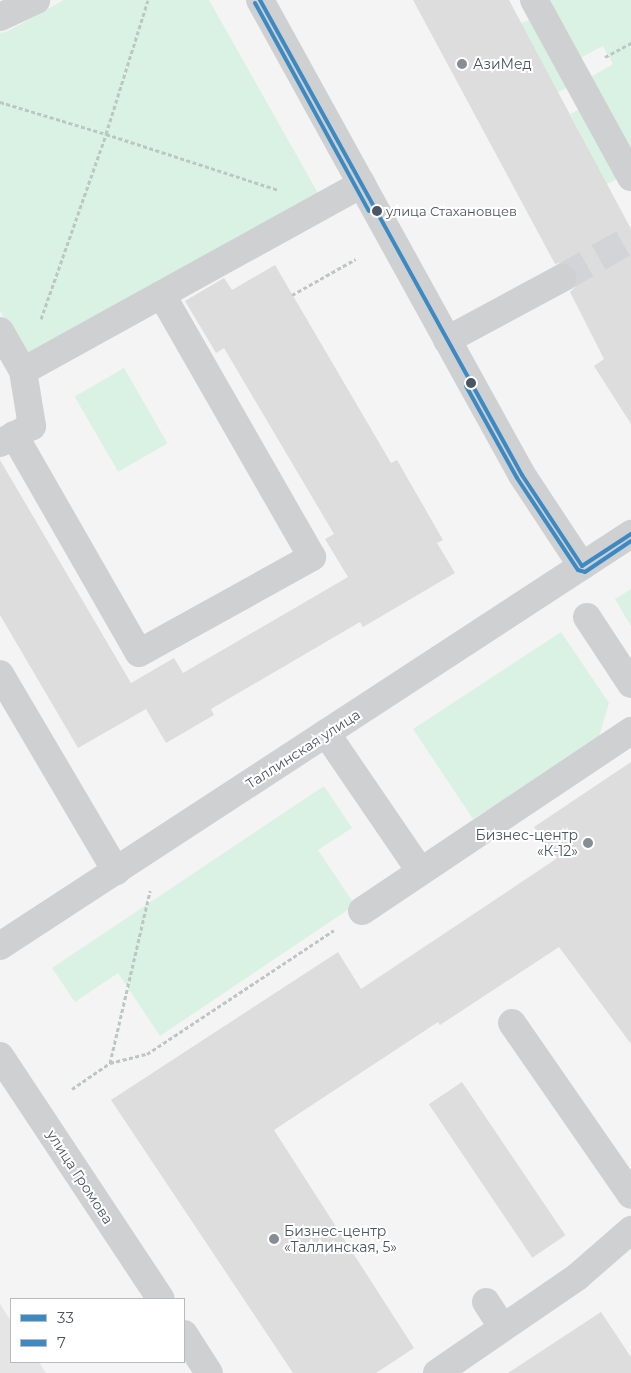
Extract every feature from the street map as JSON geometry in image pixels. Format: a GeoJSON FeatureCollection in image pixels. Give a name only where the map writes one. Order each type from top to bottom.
{"type":"FeatureCollection","features":[{"type":"Feature","properties":{"kind":"street"},"geometry":{"type":"LineString","coordinates":[[3,11],[36,0]]}},
{"type":"Feature","properties":{"kind":"street"},"geometry":{"type":"LineString","coordinates":[[260,0],[522,475],[582,566]]}},
{"type":"Feature","properties":{"kind":"street"},"geometry":{"type":"LineString","coordinates":[[534,0],[631,177]]}},
{"type":"Feature","properties":{"kind":"street"},"geometry":{"type":"LineString","coordinates":[[23,371],[326,206],[362,184]]}},
{"type":"Feature","properties":{"kind":"street"},"geometry":{"type":"LineString","coordinates":[[447,340],[562,278]]}},
{"type":"Feature","properties":{"kind":"street"},"geometry":{"type":"LineString","coordinates":[[0,331],[23,371],[32,426],[7,439],[139,653],[312,557],[162,295]]}},
{"type":"Feature","properties":{"kind":"street","name":"Таллинская улица"},"geometry":{"type":"LineString","coordinates":[[0,946],[631,534]]}},
{"type":"Feature","properties":{"kind":"street"},"geometry":{"type":"LineString","coordinates":[[587,617],[631,684]]}},
{"type":"Feature","properties":{"kind":"street"},"geometry":{"type":"LineString","coordinates":[[0,674],[116,872]]}},
{"type":"Feature","properties":{"kind":"street"},"geometry":{"type":"LineString","coordinates":[[362,911],[631,731]]}},
{"type":"Feature","properties":{"kind":"street"},"geometry":{"type":"LineString","coordinates":[[326,733],[420,871]]}},
{"type":"Feature","properties":{"kind":"street"},"geometry":{"type":"LineString","coordinates":[[512,1023],[631,1195]]}},
{"type":"Feature","properties":{"kind":"street","name":"улица Громова"},"geometry":{"type":"LineString","coordinates":[[0,1056],[160,1298]]}},
{"type":"Feature","properties":{"kind":"street"},"geometry":{"type":"LineString","coordinates":[[437,1373],[576,1277],[631,1230]]}},
{"type":"Feature","properties":{"kind":"street"},"geometry":{"type":"LineString","coordinates":[[486,1302],[502,1327]]}},
{"type":"Feature","properties":{"kind":"street"},"geometry":{"type":"LineString","coordinates":[[185,1336],[209,1373]]}},
{"type":"Feature","properties":{"kind":"path"},"geometry":{"type":"LineString","coordinates":[[23,371],[106,134],[148,0]]}},
{"type":"Feature","properties":{"kind":"path"},"geometry":{"type":"LineString","coordinates":[[0,102],[106,134],[326,206]]}},
{"type":"Feature","properties":{"kind":"path"},"geometry":{"type":"LineString","coordinates":[[292,295],[356,259]]}},
{"type":"Feature","properties":{"kind":"path"},"geometry":{"type":"LineString","coordinates":[[110,1063],[150,889]]}},
{"type":"Feature","properties":{"kind":"path"},"geometry":{"type":"LineString","coordinates":[[72,1089],[110,1063],[147,1054],[362,911]]}},
{"type":"Feature","properties":{"kind":"shaded area"},"geometry":{"type":"Polygon","coordinates":[[[0,1304],[10,1319],[10,1363],[40,1363],[46,1373],[0,1373],[0,1304]]]}},
{"type":"Feature","properties":{"kind":"green space"},"geometry":{"type":"Polygon","coordinates":[[[64,0],[209,0],[318,193],[25,354],[0,311],[0,33],[8,31],[64,0]]]}},
{"type":"Feature","properties":{"kind":"green space"},"geometry":{"type":"Polygon","coordinates":[[[548,0],[631,0],[631,154],[589,78],[613,64],[603,46],[580,58],[548,0]]]}},
{"type":"Feature","properties":{"kind":"green space"},"geometry":{"type":"Polygon","coordinates":[[[530,20],[571,86],[558,92],[521,23],[530,20]]]}},
{"type":"Feature","properties":{"kind":"green space"},"geometry":{"type":"Polygon","coordinates":[[[582,108],[618,178],[606,184],[570,114],[582,108]]]}},
{"type":"Feature","properties":{"kind":"green space"},"geometry":{"type":"Polygon","coordinates":[[[124,368],[168,443],[118,472],[75,396],[124,368]]]}},
{"type":"Feature","properties":{"kind":"green space"},"geometry":{"type":"Polygon","coordinates":[[[631,589],[631,626],[615,599],[631,589]]]}},
{"type":"Feature","properties":{"kind":"green space"},"geometry":{"type":"Polygon","coordinates":[[[561,632],[609,703],[598,740],[473,819],[413,729],[561,632]]]}},
{"type":"Feature","properties":{"kind":"green space"},"geometry":{"type":"Polygon","coordinates":[[[324,786],[352,828],[318,850],[355,905],[160,1036],[118,973],[75,1002],[52,968],[324,786]]]}},
{"type":"Feature","properties":{"kind":"building"},"geometry":{"type":"Polygon","coordinates":[[[413,0],[509,0],[631,229],[631,424],[594,366],[604,359],[570,292],[576,286],[578,279],[576,271],[570,264],[563,262],[555,264],[413,0]]]}},
{"type":"Feature","properties":{"kind":"building"},"geometry":{"type":"Polygon","coordinates":[[[275,265],[391,463],[397,460],[443,540],[437,543],[455,573],[363,627],[360,622],[211,709],[214,715],[166,743],[146,709],[78,748],[0,615],[0,460],[131,683],[174,658],[183,673],[348,577],[325,539],[334,534],[224,348],[216,353],[185,301],[224,278],[232,290],[275,265]]]}},
{"type":"Feature","properties":{"kind":"building","name":"Бизнес-центр «Таллинская, 5»"},"geometry":{"type":"Polygon","coordinates":[[[631,762],[631,1044],[559,947],[440,1025],[438,1022],[274,1130],[414,1348],[376,1373],[293,1373],[111,1100],[338,952],[361,989],[556,859],[534,827],[631,762]]]}},
{"type":"Feature","properties":{"kind":"building"},"geometry":{"type":"Polygon","coordinates":[[[462,1082],[565,1235],[532,1258],[429,1104],[462,1082]]]}},
{"type":"Feature","properties":{"kind":"building"},"geometry":{"type":"Polygon","coordinates":[[[601,1312],[631,1357],[631,1373],[508,1373],[601,1312]]]}},
{"type":"Feature","properties":{"kind":"tunnel"},"geometry":{"type":"LineString","coordinates":[[562,278],[631,239]]}},
{"type":"Feature","properties":{"kind":"transit line","name":"33"},"geometry":{"type":"LineString","coordinates":[[260,0],[522,475],[582,566],[631,534]]}},
{"type":"Feature","properties":{"kind":"transit line","name":"7"},"geometry":{"type":"LineString","coordinates":[[255,3],[369,211]]}},
{"type":"Feature","properties":{"kind":"transit line","name":"7"},"geometry":{"type":"LineString","coordinates":[[466,386],[517,478],[578,570],[585,572],[631,541]]}},
{"type":"Feature","properties":{"kind":"place","name":"АзиМед"},"geometry":{"type":"Point","coordinates":[462,64]}},
{"type":"Feature","properties":{"kind":"place","name":"улица Стахановцев"},"geometry":{"type":"Point","coordinates":[377,211]}},
{"type":"Feature","properties":{"kind":"place","name":"Бизнес-центр «К-12»"},"geometry":{"type":"Point","coordinates":[588,843]}},
{"type":"Feature","properties":{"kind":"place","name":"Бизнес-центр «Таллинская, 5»"},"geometry":{"type":"Point","coordinates":[274,1239]}}]}
